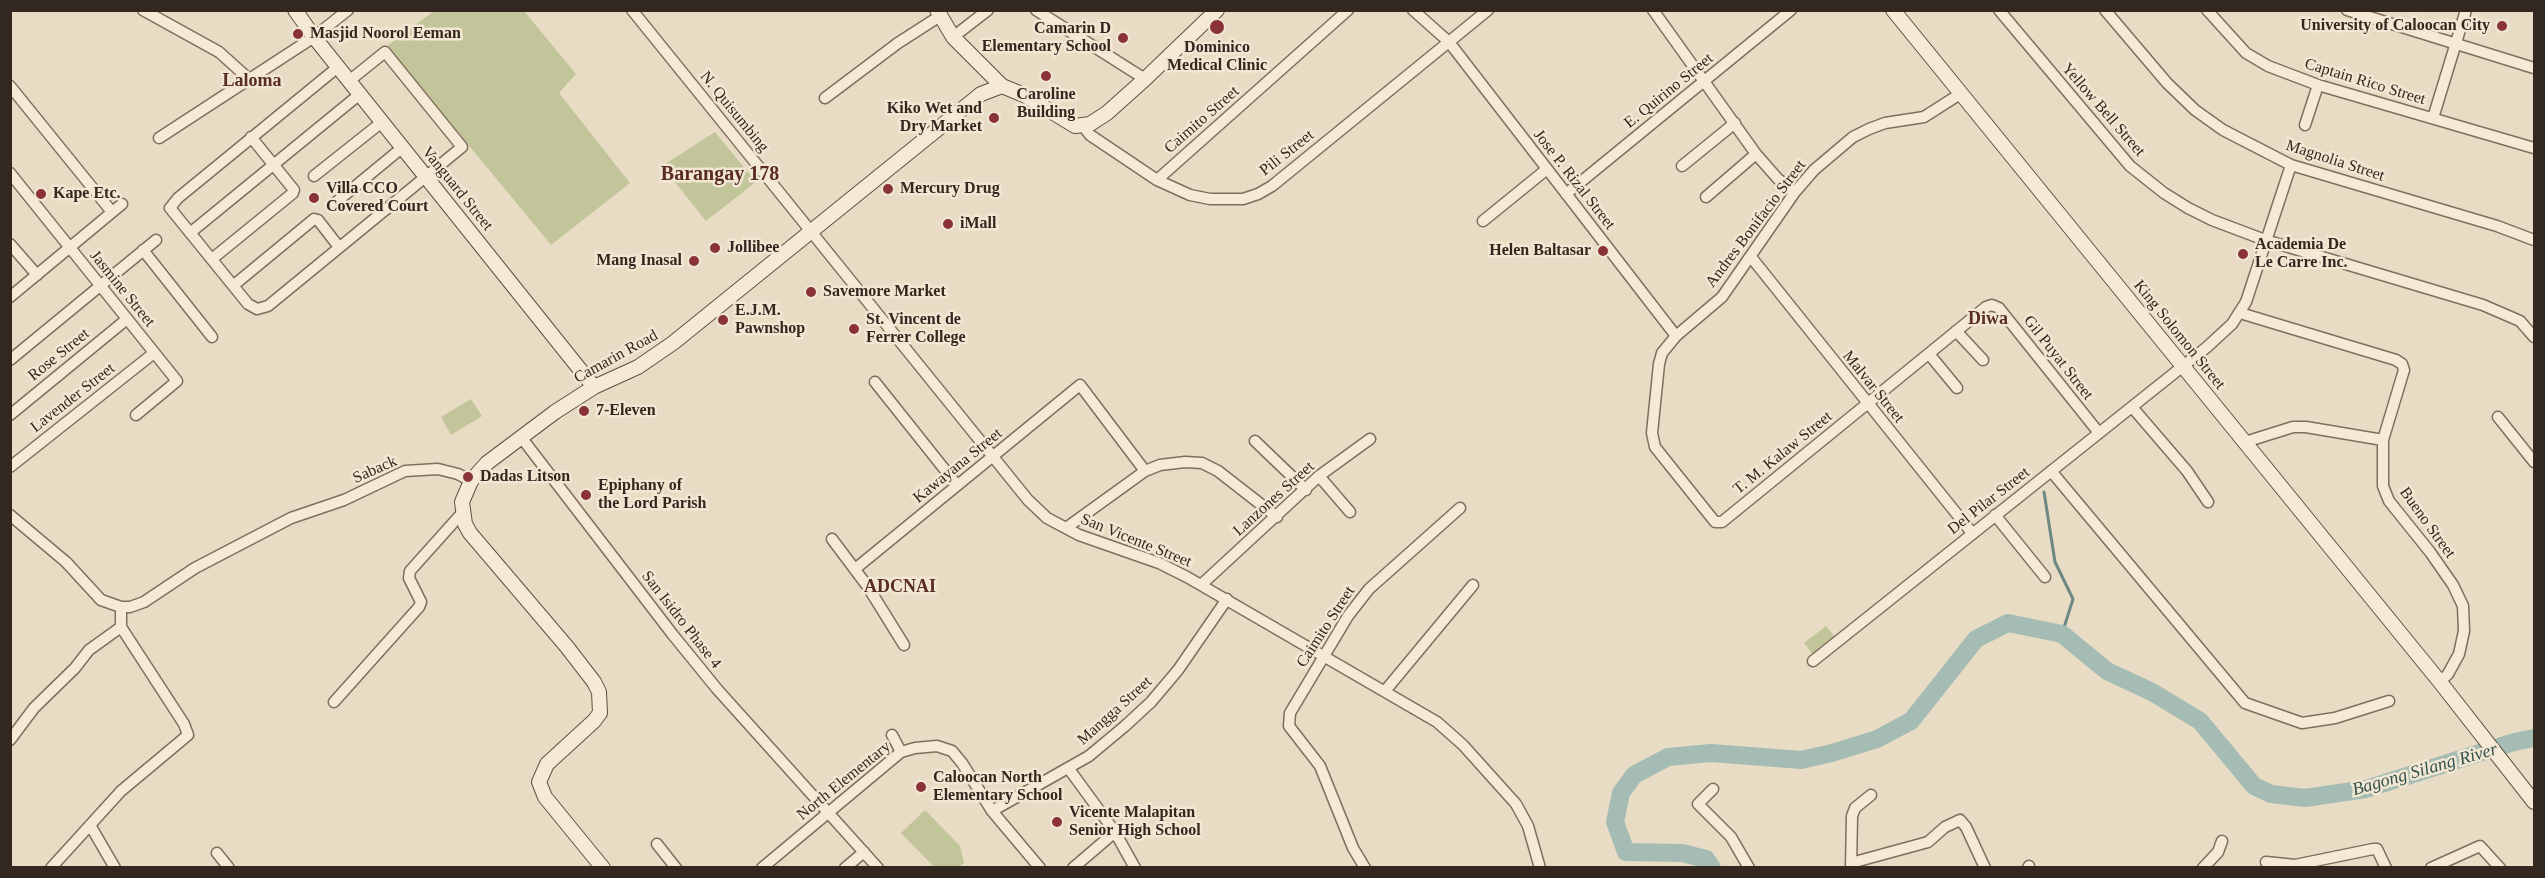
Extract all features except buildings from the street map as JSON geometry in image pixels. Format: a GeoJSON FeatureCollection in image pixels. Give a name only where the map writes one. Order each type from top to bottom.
{"type":"FeatureCollection","features":[{"type":"Feature","properties":{"kind":"street"},"geometry":{"type":"LineString","coordinates":[[143,10],[219,52],[249,79]]}},
{"type":"Feature","properties":{"kind":"street","name":"Vanguard Street"},"geometry":{"type":"LineString","coordinates":[[296,10],[314,37],[594,387]]}},
{"type":"Feature","properties":{"kind":"street"},"geometry":{"type":"LineString","coordinates":[[159,138],[314,37],[348,10]]}},
{"type":"Feature","properties":{"kind":"street","name":"N. Quisumbing"},"geometry":{"type":"LineString","coordinates":[[633,10],[813,232]]}},
{"type":"Feature","properties":{"kind":"street"},"geometry":{"type":"LineString","coordinates":[[953,37],[988,10]]}},
{"type":"Feature","properties":{"kind":"street"},"geometry":{"type":"LineString","coordinates":[[1036,10],[1145,79]]}},
{"type":"Feature","properties":{"kind":"street"},"geometry":{"type":"LineString","coordinates":[[825,99],[938,13],[953,37],[1002,86],[1024,95],[1066,122],[1083,126],[1098,120],[1217,10]]}},
{"type":"Feature","properties":{"kind":"street","name":"Caimito Street"},"geometry":{"type":"LineString","coordinates":[[1157,180],[1348,10]]}},
{"type":"Feature","properties":{"kind":"street","name":"Jose P. Rizal Street"},"geometry":{"type":"LineString","coordinates":[[1413,10],[1449,42],[1676,336]]}},
{"type":"Feature","properties":{"kind":"street","name":"Pili Street"},"geometry":{"type":"LineString","coordinates":[[1083,126],[1090,135],[1157,180],[1190,195],[1226,201],[1258,194],[1272,186],[1488,10]]}},
{"type":"Feature","properties":{"kind":"street"},"geometry":{"type":"LineString","coordinates":[[1653,10],[1756,154],[1778,178],[1796,192]]}},
{"type":"Feature","properties":{"kind":"street","name":"E. Quirino Street"},"geometry":{"type":"LineString","coordinates":[[1566,194],[1791,10]]}},
{"type":"Feature","properties":{"kind":"street","name":"King Solomon Street"},"geometry":{"type":"LineString","coordinates":[[1893,10],[2246,442],[2535,802]]}},
{"type":"Feature","properties":{"kind":"street","name":"Yellow Bell Street"},"geometry":{"type":"LineString","coordinates":[[1999,10],[2130,166],[2164,193],[2188,208],[2212,220],[2265,240],[2483,305],[2520,321],[2535,337]]}},
{"type":"Feature","properties":{"kind":"street","name":"Magnolia Street"},"geometry":{"type":"LineString","coordinates":[[2105,10],[2167,83],[2195,111],[2223,130],[2291,165],[2497,226],[2535,240]]}},
{"type":"Feature","properties":{"kind":"street","name":"Captain Rico Street"},"geometry":{"type":"LineString","coordinates":[[2207,10],[2246,53],[2268,66],[2318,85],[2535,148]]}},
{"type":"Feature","properties":{"kind":"street"},"geometry":{"type":"LineString","coordinates":[[2347,10],[2535,68]]}},
{"type":"Feature","properties":{"kind":"street"},"geometry":{"type":"LineString","coordinates":[[2433,118],[2466,10]]}},
{"type":"Feature","properties":{"kind":"street"},"geometry":{"type":"LineString","coordinates":[[338,67],[172,204],[172,211],[248,304],[257,309],[268,306],[462,146],[385,52],[349,81]]}},
{"type":"Feature","properties":{"kind":"street"},"geometry":{"type":"LineString","coordinates":[[2305,125],[2318,85]]}},
{"type":"Feature","properties":{"kind":"street"},"geometry":{"type":"LineString","coordinates":[[10,86],[112,212]]}},
{"type":"Feature","properties":{"kind":"street","name":"Camarin Road"},"geometry":{"type":"LineString","coordinates":[[462,513],[462,502],[471,481],[488,463],[521,437],[594,387],[658,355],[813,232],[974,99],[1002,86]]}},
{"type":"Feature","properties":{"kind":"street"},"geometry":{"type":"LineString","coordinates":[[190,233],[360,94]]}},
{"type":"Feature","properties":{"kind":"street","name":"Andres Bonifacio Street"},"geometry":{"type":"LineString","coordinates":[[1718,524],[1659,454],[1652,440],[1659,364],[1668,345],[1722,297],[1796,192],[1826,158],[1853,137],[1885,123],[1924,117],[1960,94]]}},
{"type":"Feature","properties":{"kind":"street"},"geometry":{"type":"LineString","coordinates":[[314,176],[382,122]]}},
{"type":"Feature","properties":{"kind":"street"},"geometry":{"type":"LineString","coordinates":[[1682,166],[1735,123]]}},
{"type":"Feature","properties":{"kind":"street"},"geometry":{"type":"LineString","coordinates":[[212,259],[293,192],[251,137]]}},
{"type":"Feature","properties":{"kind":"street"},"geometry":{"type":"LineString","coordinates":[[335,203],[403,147]]}},
{"type":"Feature","properties":{"kind":"street"},"geometry":{"type":"LineString","coordinates":[[1706,197],[1756,154]]}},
{"type":"Feature","properties":{"kind":"street"},"geometry":{"type":"LineString","coordinates":[[2183,366],[2221,335],[2240,313],[2251,287],[2291,165]]}},
{"type":"Feature","properties":{"kind":"street"},"geometry":{"type":"LineString","coordinates":[[1482,221],[1547,170]]}},
{"type":"Feature","properties":{"kind":"street","name":"Jasmine Street"},"geometry":{"type":"LineString","coordinates":[[10,173],[177,381],[135,415]]}},
{"type":"Feature","properties":{"kind":"street"},"geometry":{"type":"LineString","coordinates":[[10,297],[122,204]]}},
{"type":"Feature","properties":{"kind":"street"},"geometry":{"type":"LineString","coordinates":[[234,285],[316,220],[339,247]]}},
{"type":"Feature","properties":{"kind":"street","name":"San Vicente Street"},"geometry":{"type":"LineString","coordinates":[[813,232],[991,457],[1028,500],[1047,518],[1105,546],[1159,563],[1201,585],[1386,691],[1444,728],[1500,784],[1523,814],[1540,867]]}},
{"type":"Feature","properties":{"kind":"street"},"geometry":{"type":"LineString","coordinates":[[10,360],[156,240]]}},
{"type":"Feature","properties":{"kind":"street"},"geometry":{"type":"LineString","coordinates":[[10,244],[37,275]]}},
{"type":"Feature","properties":{"kind":"street"},"geometry":{"type":"LineString","coordinates":[[143,250],[212,338]]}},
{"type":"Feature","properties":{"kind":"street","name":"Malvar Street"},"geometry":{"type":"LineString","coordinates":[[1751,257],[1972,533]]}},
{"type":"Feature","properties":{"kind":"street","name":"T. M. Kalaw Street"},"geometry":{"type":"LineString","coordinates":[[1718,524],[1992,304]]}},
{"type":"Feature","properties":{"kind":"street","name":"Gil Puyat Street"},"geometry":{"type":"LineString","coordinates":[[1992,304],[1999,308],[2099,433]]}},
{"type":"Feature","properties":{"kind":"street","name":"Bueno Street"},"geometry":{"type":"LineString","coordinates":[[2240,313],[2396,360],[2402,364],[2404,370],[2383,440],[2383,486],[2389,501],[2430,552],[2453,585],[2463,606],[2464,631],[2458,654],[2448,674],[2440,682]]}},
{"type":"Feature","properties":{"kind":"street","name":"Rose Street"},"geometry":{"type":"LineString","coordinates":[[10,415],[127,319]]}},
{"type":"Feature","properties":{"kind":"street"},"geometry":{"type":"LineString","coordinates":[[1956,331],[1983,360]]}},
{"type":"Feature","properties":{"kind":"street","name":"Lavender Street"},"geometry":{"type":"LineString","coordinates":[[11,467],[154,353]]}},
{"type":"Feature","properties":{"kind":"street"},"geometry":{"type":"LineString","coordinates":[[1929,354],[1957,388]]}},
{"type":"Feature","properties":{"kind":"street","name":"Del Pilar Street"},"geometry":{"type":"LineString","coordinates":[[1813,661],[2183,366]]}},
{"type":"Feature","properties":{"kind":"street"},"geometry":{"type":"LineString","coordinates":[[875,382],[957,485]]}},
{"type":"Feature","properties":{"kind":"street","name":"Kawayana Street"},"geometry":{"type":"LineString","coordinates":[[855,569],[1080,386],[1145,471]]}},
{"type":"Feature","properties":{"kind":"street"},"geometry":{"type":"LineString","coordinates":[[2132,407],[2187,471],[2208,502]]}},
{"type":"Feature","properties":{"kind":"street"},"geometry":{"type":"LineString","coordinates":[[2498,417],[2535,462]]}},
{"type":"Feature","properties":{"kind":"street"},"geometry":{"type":"LineString","coordinates":[[2246,442],[2293,427],[2328,430],[2383,440]]}},
{"type":"Feature","properties":{"kind":"street","name":"San Isidro Phase 4"},"geometry":{"type":"LineString","coordinates":[[521,437],[717,689],[878,867]]}},
{"type":"Feature","properties":{"kind":"street","name":"Lanzones Street"},"geometry":{"type":"LineString","coordinates":[[1201,585],[1319,476],[1370,439]]}},
{"type":"Feature","properties":{"kind":"street"},"geometry":{"type":"LineString","coordinates":[[1255,441],[1306,490]]}},
{"type":"Feature","properties":{"kind":"street"},"geometry":{"type":"LineString","coordinates":[[1066,528],[1145,471],[1160,465],[1185,462],[1202,463],[1218,471],[1277,517]]}},
{"type":"Feature","properties":{"kind":"street","name":"Saback"},"geometry":{"type":"LineString","coordinates":[[121,607],[130,607],[144,602],[195,568],[291,518],[344,500],[405,471],[438,469],[458,474],[471,481]]}},
{"type":"Feature","properties":{"kind":"street"},"geometry":{"type":"LineString","coordinates":[[2051,471],[2245,703],[2302,723],[2336,718],[2389,701]]}},
{"type":"Feature","properties":{"kind":"street"},"geometry":{"type":"LineString","coordinates":[[1319,476],[1350,512]]}},
{"type":"Feature","properties":{"kind":"street","name":"Caimito Street"},"geometry":{"type":"LineString","coordinates":[[1365,867],[1353,848],[1320,766],[1289,726],[1290,713],[1348,616],[1369,589],[1460,508]]}},
{"type":"Feature","properties":{"kind":"street"},"geometry":{"type":"LineString","coordinates":[[334,702],[422,602],[409,579],[410,571],[462,513]]}},
{"type":"Feature","properties":{"kind":"street"},"geometry":{"type":"LineString","coordinates":[[462,513],[465,524],[475,541],[567,647],[594,682],[598,692],[601,707],[594,721],[547,764],[538,782],[545,798],[603,867]]}},
{"type":"Feature","properties":{"kind":"street"},"geometry":{"type":"LineString","coordinates":[[10,515],[66,562],[101,600],[121,607],[121,627],[184,723],[188,735],[121,791],[52,867]]}},
{"type":"Feature","properties":{"kind":"street"},"geometry":{"type":"LineString","coordinates":[[1995,515],[2045,577]]}},
{"type":"Feature","properties":{"kind":"street"},"geometry":{"type":"LineString","coordinates":[[832,538],[904,645]]}},
{"type":"Feature","properties":{"kind":"street"},"geometry":{"type":"LineString","coordinates":[[1386,691],[1473,585]]}},
{"type":"Feature","properties":{"kind":"street","name":"Mangga Street"},"geometry":{"type":"LineString","coordinates":[[992,811],[1069,769],[1106,743],[1164,688],[1227,599]]}},
{"type":"Feature","properties":{"kind":"street"},"geometry":{"type":"LineString","coordinates":[[10,740],[34,708],[75,668],[89,650],[121,627]]}},
{"type":"Feature","properties":{"kind":"street"},"geometry":{"type":"LineString","coordinates":[[892,735],[901,752]]}},
{"type":"Feature","properties":{"kind":"street","name":"North Elementary"},"geometry":{"type":"LineString","coordinates":[[762,867],[901,752],[927,746],[937,746],[951,751],[962,763],[992,811],[1040,867]]}},
{"type":"Feature","properties":{"kind":"street"},"geometry":{"type":"LineString","coordinates":[[1069,769],[1115,832],[1135,867]]}},
{"type":"Feature","properties":{"kind":"street"},"geometry":{"type":"LineString","coordinates":[[1713,789],[1698,803],[1731,837],[1749,867]]}},
{"type":"Feature","properties":{"kind":"street"},"geometry":{"type":"LineString","coordinates":[[1871,795],[1855,808],[1852,816],[1851,865],[1928,842],[1945,827],[1960,820],[1966,827],[1985,867]]}},
{"type":"Feature","properties":{"kind":"street"},"geometry":{"type":"LineString","coordinates":[[90,825],[115,867]]}},
{"type":"Feature","properties":{"kind":"street"},"geometry":{"type":"LineString","coordinates":[[1073,867],[1115,832]]}},
{"type":"Feature","properties":{"kind":"street"},"geometry":{"type":"LineString","coordinates":[[2203,867],[2218,852],[2222,841]]}},
{"type":"Feature","properties":{"kind":"street"},"geometry":{"type":"LineString","coordinates":[[657,844],[676,867]]}},
{"type":"Feature","properties":{"kind":"street"},"geometry":{"type":"LineString","coordinates":[[2431,867],[2480,846],[2500,867]]}},
{"type":"Feature","properties":{"kind":"street"},"geometry":{"type":"LineString","coordinates":[[2266,862],[2295,865],[2377,849],[2386,867]]}},
{"type":"Feature","properties":{"kind":"street"},"geometry":{"type":"LineString","coordinates":[[845,867],[864,852]]}},
{"type":"Feature","properties":{"kind":"street"},"geometry":{"type":"LineString","coordinates":[[217,853],[229,867]]}},
{"type":"Feature","properties":{"kind":"green space"},"geometry":{"type":"Polygon","coordinates":[[[434,11],[524,11],[576,74],[559,93],[630,183],[551,245],[387,46],[434,11]]]}},
{"type":"Feature","properties":{"kind":"green space"},"geometry":{"type":"Polygon","coordinates":[[[715,132],[756,182],[706,221],[662,166],[715,132]]]}},
{"type":"Feature","properties":{"kind":"green space"},"geometry":{"type":"Polygon","coordinates":[[[471,399],[482,416],[451,435],[441,417],[471,399]]]}},
{"type":"Feature","properties":{"kind":"green space"},"geometry":{"type":"Polygon","coordinates":[[[1826,626],[1836,638],[1814,656],[1804,643],[1826,626]]]}},
{"type":"Feature","properties":{"kind":"green space"},"geometry":{"type":"Polygon","coordinates":[[[925,810],[960,846],[964,863],[959,867],[934,867],[901,833],[925,810]]]}},
{"type":"Feature","properties":{"kind":"waterway"},"geometry":{"type":"LineString","coordinates":[[2044,492],[2055,562],[2073,599],[2062,634]]}},
{"type":"Feature","properties":{"kind":"waterway","name":"Bagong Silang River"},"geometry":{"type":"LineString","coordinates":[[1712,868],[1706,859],[1682,853],[1626,852],[1615,822],[1621,793],[1634,775],[1668,757],[1711,753],[1801,760],[1877,739],[1911,721],[1976,639],[2008,623],[2062,634],[2107,671],[2152,692],[2200,721],[2254,786],[2271,794],[2305,798],[2366,789],[2514,742],[2534,738]]}},
{"type":"Feature","properties":{"kind":"place","name":"University of Caloocan City"},"geometry":{"type":"Point","coordinates":[2502,26]}},
{"type":"Feature","properties":{"kind":"place","name":"Dominico Medical Clinic"},"geometry":{"type":"Point","coordinates":[1217,27]}},
{"type":"Feature","properties":{"kind":"place","name":"Masjid Noorol Eeman"},"geometry":{"type":"Point","coordinates":[298,34]}},
{"type":"Feature","properties":{"kind":"place","name":"Camarin D Elementary School"},"geometry":{"type":"Point","coordinates":[1123,38]}},
{"type":"Feature","properties":{"kind":"place","name":"Caroline Building"},"geometry":{"type":"Point","coordinates":[1046,76]}},
{"type":"Feature","properties":{"kind":"place","name":"Kiko Wet and Dry Market"},"geometry":{"type":"Point","coordinates":[994,118]}},
{"type":"Feature","properties":{"kind":"place","name":"Mercury Drug"},"geometry":{"type":"Point","coordinates":[888,189]}},
{"type":"Feature","properties":{"kind":"place","name":"Kape Etc."},"geometry":{"type":"Point","coordinates":[41,194]}},
{"type":"Feature","properties":{"kind":"place","name":"Villa CCO Covered Court"},"geometry":{"type":"Point","coordinates":[314,198]}},
{"type":"Feature","properties":{"kind":"place","name":"iMall"},"geometry":{"type":"Point","coordinates":[948,224]}},
{"type":"Feature","properties":{"kind":"place","name":"Jollibee"},"geometry":{"type":"Point","coordinates":[715,248]}},
{"type":"Feature","properties":{"kind":"place","name":"Helen Baltasar"},"geometry":{"type":"Point","coordinates":[1603,251]}},
{"type":"Feature","properties":{"kind":"place","name":"Academia De Le Carre Inc."},"geometry":{"type":"Point","coordinates":[2243,254]}},
{"type":"Feature","properties":{"kind":"place","name":"Mang Inasal"},"geometry":{"type":"Point","coordinates":[694,261]}},
{"type":"Feature","properties":{"kind":"place","name":"Savemore Market"},"geometry":{"type":"Point","coordinates":[811,292]}},
{"type":"Feature","properties":{"kind":"place","name":"E.J.M. Pawnshop"},"geometry":{"type":"Point","coordinates":[723,320]}},
{"type":"Feature","properties":{"kind":"place","name":"St. Vincent de Ferrer College"},"geometry":{"type":"Point","coordinates":[854,329]}},
{"type":"Feature","properties":{"kind":"place","name":"7-Eleven"},"geometry":{"type":"Point","coordinates":[584,411]}},
{"type":"Feature","properties":{"kind":"place","name":"Dadas Litson"},"geometry":{"type":"Point","coordinates":[468,477]}},
{"type":"Feature","properties":{"kind":"place","name":"Epiphany of the Lord Parish"},"geometry":{"type":"Point","coordinates":[586,495]}},
{"type":"Feature","properties":{"kind":"place","name":"Caloocan North Elementary School"},"geometry":{"type":"Point","coordinates":[921,787]}},
{"type":"Feature","properties":{"kind":"place","name":"Vicente Malapitan Senior High School"},"geometry":{"type":"Point","coordinates":[1057,822]}},
{"type":"Feature","properties":{"kind":"district","name":"Laloma"},"geometry":{"type":"Point","coordinates":[252,81]}},
{"type":"Feature","properties":{"kind":"district","name":"Barangay 178"},"geometry":{"type":"Point","coordinates":[720,175]}},
{"type":"Feature","properties":{"kind":"district","name":"Diwa"},"geometry":{"type":"Point","coordinates":[1988,319]}},
{"type":"Feature","properties":{"kind":"district","name":"ADCNAI"},"geometry":{"type":"Point","coordinates":[900,587]}}]}
